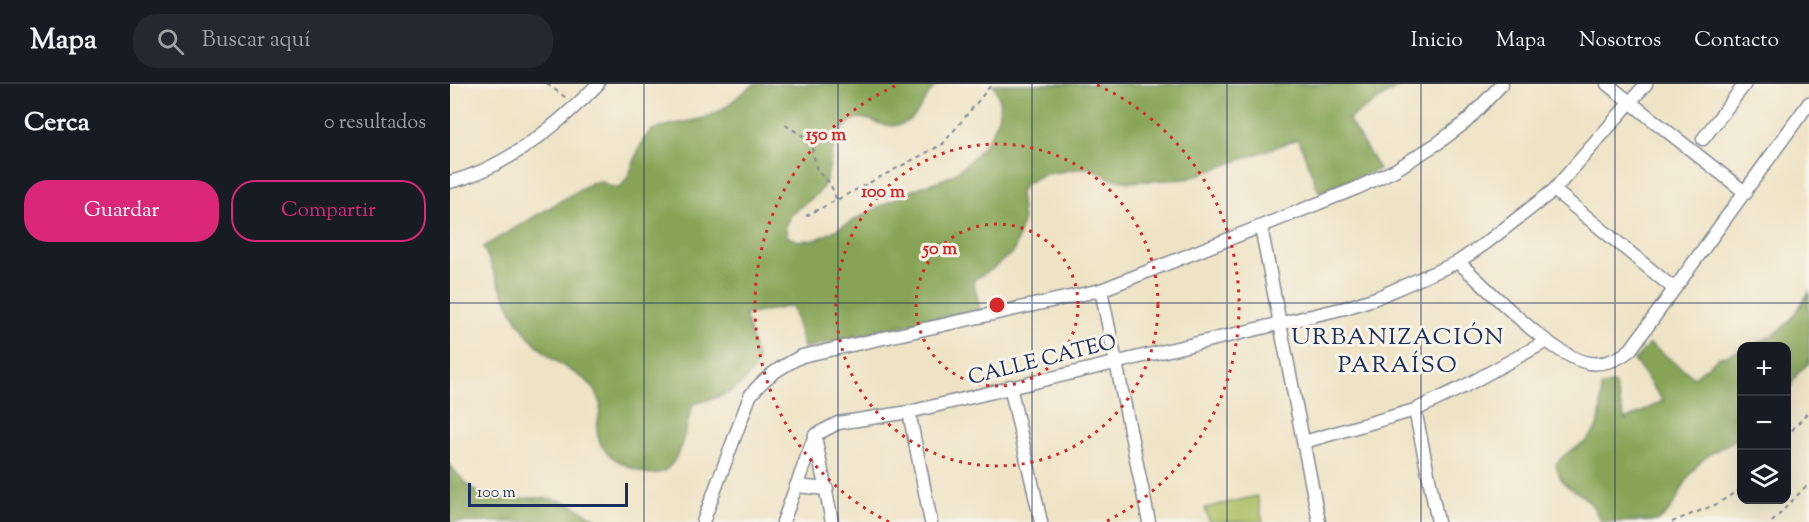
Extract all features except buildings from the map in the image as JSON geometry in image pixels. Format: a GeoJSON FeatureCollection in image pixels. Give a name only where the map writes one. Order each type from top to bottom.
{"type":"FeatureCollection","features":[{"type":"Feature","properties":{"kind":"street"},"geometry":{"type":"LineString","coordinates":[[450,182],[475,175],[494,165],[560,123],[598,84]]}},
{"type":"Feature","properties":{"kind":"street"},"geometry":{"type":"LineString","coordinates":[[703,522],[750,396],[762,379],[783,366],[802,356],[1101,290],[1261,227],[1395,170],[1467,121],[1502,84]]}},
{"type":"Feature","properties":{"kind":"street"},"geometry":{"type":"LineString","coordinates":[[1607,84],[1746,193]]}},
{"type":"Feature","properties":{"kind":"street","name":"CALLE CATEO"},"geometry":{"type":"LineString","coordinates":[[815,435],[838,423],[909,412],[1114,361],[1280,324],[1376,298],[1458,262],[1554,190],[1646,84]]}},
{"type":"Feature","properties":{"kind":"street"},"geometry":{"type":"LineString","coordinates":[[1703,139],[1745,84]]}},
{"type":"Feature","properties":{"kind":"street"},"geometry":{"type":"LineString","coordinates":[[1458,262],[1547,341],[1581,361],[1592,364],[1621,358],[1632,349],[1673,288],[1746,193],[1809,104]]}},
{"type":"Feature","properties":{"kind":"street"},"geometry":{"type":"LineString","coordinates":[[1554,190],[1673,288]]}},
{"type":"Feature","properties":{"kind":"street"},"geometry":{"type":"LineString","coordinates":[[1261,227],[1319,522]]}},
{"type":"Feature","properties":{"kind":"street"},"geometry":{"type":"LineString","coordinates":[[1101,290],[1149,522]]}},
{"type":"Feature","properties":{"kind":"street"},"geometry":{"type":"LineString","coordinates":[[1304,442],[1415,410],[1465,386],[1547,341]]}},
{"type":"Feature","properties":{"kind":"street"},"geometry":{"type":"LineString","coordinates":[[1010,386],[1041,522]]}},
{"type":"Feature","properties":{"kind":"street"},"geometry":{"type":"LineString","coordinates":[[1415,410],[1438,522]]}},
{"type":"Feature","properties":{"kind":"street"},"geometry":{"type":"LineString","coordinates":[[909,412],[931,522]]}},
{"type":"Feature","properties":{"kind":"street"},"geometry":{"type":"LineString","coordinates":[[783,522],[815,435]]}},
{"type":"Feature","properties":{"kind":"street"},"geometry":{"type":"LineString","coordinates":[[815,435],[832,522]]}},
{"type":"Feature","properties":{"kind":"street"},"geometry":{"type":"LineString","coordinates":[[796,486],[827,489]]}},
{"type":"Feature","properties":{"kind":"path"},"geometry":{"type":"LineString","coordinates":[[547,84],[577,106]]}},
{"type":"Feature","properties":{"kind":"path"},"geometry":{"type":"LineString","coordinates":[[806,216],[943,144],[992,84]]}},
{"type":"Feature","properties":{"kind":"path"},"geometry":{"type":"LineString","coordinates":[[785,125],[805,137],[812,148],[817,171],[830,183],[837,201]]}},
{"type":"Feature","properties":{"kind":"path"},"geometry":{"type":"LineString","coordinates":[[1791,431],[1809,411]]}},
{"type":"Feature","properties":{"kind":"path"},"geometry":{"type":"LineString","coordinates":[[1772,522],[1809,483]]}},
{"type":"Feature","properties":{"kind":"path"},"geometry":{"type":"LineString","coordinates":[[1672,522],[1718,504],[1737,491]]}},
{"type":"Feature","properties":{"kind":"green space"},"geometry":{"type":"Polygon","coordinates":[[[755,84],[938,84],[914,117],[902,124],[884,125],[863,118],[849,123],[841,132],[834,146],[823,186],[814,197],[791,215],[785,227],[788,237],[799,241],[818,239],[913,190],[952,175],[962,167],[982,147],[996,123],[999,110],[998,97],[993,84],[1403,84],[1348,119],[1379,169],[1319,192],[1298,139],[1187,179],[1129,182],[1110,178],[1091,168],[1042,175],[1025,184],[1020,192],[1023,221],[1014,251],[991,270],[973,280],[980,309],[804,348],[792,306],[745,315],[758,362],[752,372],[731,391],[693,404],[681,447],[675,459],[668,468],[658,473],[645,473],[619,461],[604,449],[597,432],[600,400],[596,393],[590,384],[549,356],[524,330],[510,307],[483,247],[591,183],[601,181],[619,188],[629,175],[641,144],[651,131],[711,115],[725,108],[755,84]]]}},
{"type":"Feature","properties":{"kind":"green space"},"geometry":{"type":"Polygon","coordinates":[[[1809,292],[1809,363],[1797,374],[1791,385],[1791,342],[1759,342],[1779,331],[1797,311],[1809,292]]]}},
{"type":"Feature","properties":{"kind":"green space"},"geometry":{"type":"Polygon","coordinates":[[[1650,344],[1694,377],[1718,358],[1737,351],[1737,438],[1699,463],[1671,509],[1658,521],[1602,522],[1591,504],[1561,479],[1556,464],[1592,435],[1601,413],[1601,387],[1614,383],[1625,420],[1663,401],[1634,360],[1650,344]]]}},
{"type":"Feature","properties":{"kind":"green space"},"geometry":{"type":"Polygon","coordinates":[[[450,465],[478,493],[491,498],[503,500],[544,498],[562,501],[604,522],[450,522],[450,465]]]}},
{"type":"Feature","properties":{"kind":"green space"},"geometry":{"type":"Polygon","coordinates":[[[1257,496],[1263,522],[1209,522],[1205,508],[1257,496]]]}},
{"type":"Feature","properties":{"kind":"district","name":"URBANIZACIÓN PARAÍSO"},"geometry":{"type":"Point","coordinates":[1398,350]}}]}
